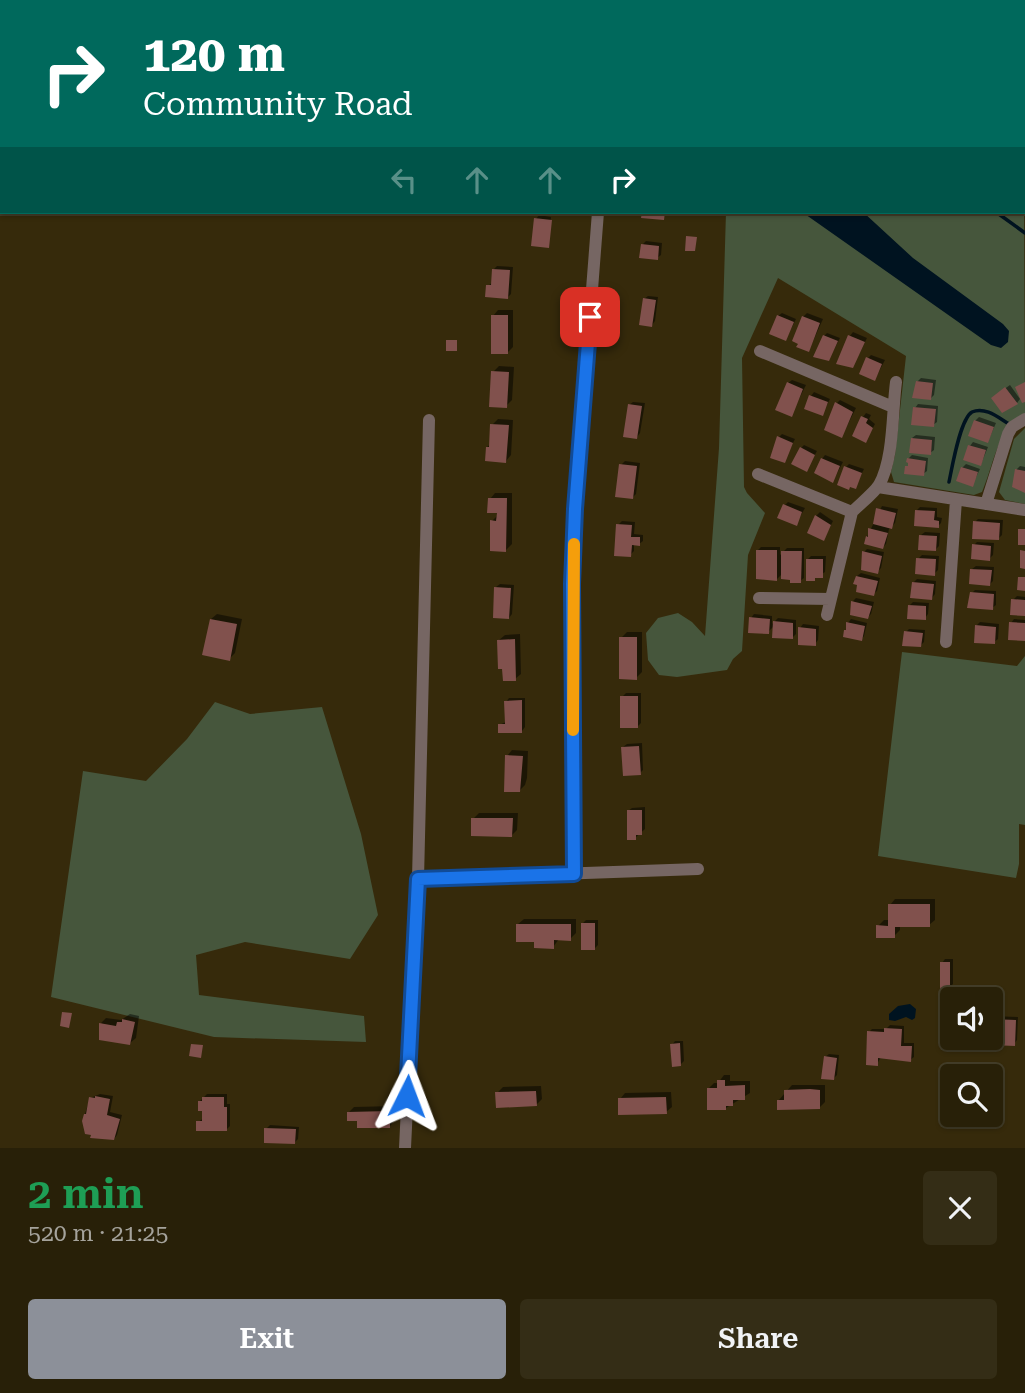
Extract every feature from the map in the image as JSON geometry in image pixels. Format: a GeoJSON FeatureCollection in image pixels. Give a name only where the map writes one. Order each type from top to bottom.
{"type":"FeatureCollection","features":[{"type":"Feature","properties":{"kind":"street"},"geometry":{"type":"LineString","coordinates":[[574,874],[574,521],[598,214]]}},
{"type":"Feature","properties":{"kind":"street"},"geometry":{"type":"LineString","coordinates":[[760,351],[893,407]]}},
{"type":"Feature","properties":{"kind":"street"},"geometry":{"type":"LineString","coordinates":[[827,615],[852,512],[878,487],[885,471],[895,382]]}},
{"type":"Feature","properties":{"kind":"street"},"geometry":{"type":"LineString","coordinates":[[986,504],[1008,434],[1012,427],[1025,419]]}},
{"type":"Feature","properties":{"kind":"street"},"geometry":{"type":"LineString","coordinates":[[405,1148],[418,879],[429,420]]}},
{"type":"Feature","properties":{"kind":"street"},"geometry":{"type":"LineString","coordinates":[[758,474],[852,512]]}},
{"type":"Feature","properties":{"kind":"street"},"geometry":{"type":"LineString","coordinates":[[878,487],[1025,510]]}},
{"type":"Feature","properties":{"kind":"street"},"geometry":{"type":"LineString","coordinates":[[946,642],[956,500]]}},
{"type":"Feature","properties":{"kind":"street"},"geometry":{"type":"LineString","coordinates":[[759,598],[831,599]]}},
{"type":"Feature","properties":{"kind":"street"},"geometry":{"type":"LineString","coordinates":[[418,879],[698,869]]}},
{"type":"Feature","properties":{"kind":"green space"},"geometry":{"type":"Polygon","coordinates":[[[726,214],[1024,214],[1025,413],[1002,437],[982,492],[974,495],[894,482],[891,472],[906,356],[778,278],[742,358],[744,487],[765,513],[748,555],[742,651],[733,659],[727,670],[677,677],[659,675],[648,660],[646,633],[658,618],[678,613],[692,622],[705,636],[719,448],[726,214]]]}},
{"type":"Feature","properties":{"kind":"green space"},"geometry":{"type":"Polygon","coordinates":[[[1025,428],[1025,504],[1005,500],[999,492],[1014,439],[1025,428]]]}},
{"type":"Feature","properties":{"kind":"green space"},"geometry":{"type":"Polygon","coordinates":[[[902,652],[1017,666],[1025,656],[1025,825],[1019,824],[1019,864],[1016,878],[878,856],[902,652]]]}},
{"type":"Feature","properties":{"kind":"green space"},"geometry":{"type":"Polygon","coordinates":[[[215,702],[250,714],[322,707],[361,834],[378,915],[350,959],[245,942],[196,955],[199,995],[364,1016],[366,1042],[214,1037],[51,997],[83,771],[146,781],[187,739],[215,702]]]}},
{"type":"Feature","properties":{"kind":"water"},"geometry":{"type":"Polygon","coordinates":[[[805,214],[865,214],[913,258],[1003,324],[1009,331],[1008,342],[1001,348],[991,345],[805,214]]]}},
{"type":"Feature","properties":{"kind":"water"},"geometry":{"type":"Polygon","coordinates":[[[910,1004],[916,1009],[915,1018],[889,1020],[889,1014],[898,1006],[910,1004]]]}},
{"type":"Feature","properties":{"kind":"building"},"geometry":{"type":"Polygon","coordinates":[[[642,214],[665,214],[664,220],[641,218],[642,214]]]}},
{"type":"Feature","properties":{"kind":"building"},"geometry":{"type":"Polygon","coordinates":[[[534,218],[552,220],[549,248],[531,246],[534,218]]]}},
{"type":"Feature","properties":{"kind":"building"},"geometry":{"type":"Polygon","coordinates":[[[686,236],[697,237],[695,251],[685,251],[686,236]]]}},
{"type":"Feature","properties":{"kind":"building"},"geometry":{"type":"Polygon","coordinates":[[[641,244],[659,246],[658,260],[639,258],[641,244]]]}},
{"type":"Feature","properties":{"kind":"building"},"geometry":{"type":"Polygon","coordinates":[[[492,269],[510,270],[508,299],[485,297],[486,285],[491,285],[492,269]]]}},
{"type":"Feature","properties":{"kind":"building"},"geometry":{"type":"Polygon","coordinates":[[[643,298],[656,300],[652,327],[639,325],[643,298]]]}},
{"type":"Feature","properties":{"kind":"building"},"geometry":{"type":"Polygon","coordinates":[[[491,315],[508,315],[508,354],[491,354],[491,315]]]}},
{"type":"Feature","properties":{"kind":"building"},"geometry":{"type":"Polygon","coordinates":[[[777,315],[794,322],[786,341],[769,334],[777,315]]]}},
{"type":"Feature","properties":{"kind":"building"},"geometry":{"type":"Polygon","coordinates":[[[802,316],[820,323],[809,352],[796,347],[798,344],[792,341],[802,316]]]}},
{"type":"Feature","properties":{"kind":"building"},"geometry":{"type":"Polygon","coordinates":[[[823,335],[838,341],[829,361],[813,357],[823,335]]]}},
{"type":"Feature","properties":{"kind":"building"},"geometry":{"type":"Polygon","coordinates":[[[848,335],[865,342],[853,368],[836,364],[848,335]]]}},
{"type":"Feature","properties":{"kind":"building"},"geometry":{"type":"Polygon","coordinates":[[[446,340],[457,340],[457,351],[446,351],[446,340]]]}},
{"type":"Feature","properties":{"kind":"building"},"geometry":{"type":"Polygon","coordinates":[[[866,357],[882,364],[875,381],[859,374],[866,357]]]}},
{"type":"Feature","properties":{"kind":"building"},"geometry":{"type":"Polygon","coordinates":[[[491,371],[509,372],[507,408],[489,407],[491,371]]]}},
{"type":"Feature","properties":{"kind":"building"},"geometry":{"type":"Polygon","coordinates":[[[916,381],[933,383],[931,400],[912,398],[916,381]]]}},
{"type":"Feature","properties":{"kind":"building"},"geometry":{"type":"Polygon","coordinates":[[[787,382],[803,389],[792,417],[775,410],[787,382]]]}},
{"type":"Feature","properties":{"kind":"building"},"geometry":{"type":"Polygon","coordinates":[[[1025,382],[1025,402],[1022,403],[1015,387],[1025,382]]]}},
{"type":"Feature","properties":{"kind":"building"},"geometry":{"type":"Polygon","coordinates":[[[1005,387],[1018,404],[1002,413],[991,398],[1005,387]]]}},
{"type":"Feature","properties":{"kind":"building"},"geometry":{"type":"Polygon","coordinates":[[[809,395],[828,402],[823,416],[804,409],[809,395]]]}},
{"type":"Feature","properties":{"kind":"building"},"geometry":{"type":"Polygon","coordinates":[[[835,402],[853,412],[842,438],[824,430],[835,402]]]}},
{"type":"Feature","properties":{"kind":"building"},"geometry":{"type":"Polygon","coordinates":[[[628,404],[642,406],[637,439],[623,437],[628,404]]]}},
{"type":"Feature","properties":{"kind":"building"},"geometry":{"type":"Polygon","coordinates":[[[913,407],[936,409],[934,427],[911,425],[913,407]]]}},
{"type":"Feature","properties":{"kind":"building"},"geometry":{"type":"Polygon","coordinates":[[[861,416],[868,419],[866,423],[873,428],[866,443],[852,436],[861,416]]]}},
{"type":"Feature","properties":{"kind":"building"},"geometry":{"type":"Polygon","coordinates":[[[974,420],[994,427],[988,443],[968,436],[974,420]]]}},
{"type":"Feature","properties":{"kind":"building"},"geometry":{"type":"Polygon","coordinates":[[[490,424],[509,425],[506,463],[485,461],[490,424]]]}},
{"type":"Feature","properties":{"kind":"building"},"geometry":{"type":"Polygon","coordinates":[[[777,436],[793,443],[785,463],[770,458],[777,436]]]}},
{"type":"Feature","properties":{"kind":"building"},"geometry":{"type":"Polygon","coordinates":[[[911,438],[932,440],[931,455],[909,453],[911,438]]]}},
{"type":"Feature","properties":{"kind":"building"},"geometry":{"type":"Polygon","coordinates":[[[968,445],[986,450],[981,466],[963,460],[968,445]]]}},
{"type":"Feature","properties":{"kind":"building"},"geometry":{"type":"Polygon","coordinates":[[[800,447],[815,455],[807,472],[791,464],[800,447]]]}},
{"type":"Feature","properties":{"kind":"building"},"geometry":{"type":"Polygon","coordinates":[[[821,458],[840,466],[833,483],[814,473],[821,458]]]}},
{"type":"Feature","properties":{"kind":"building"},"geometry":{"type":"Polygon","coordinates":[[[907,458],[926,461],[924,476],[904,474],[905,466],[908,466],[907,458]]]}},
{"type":"Feature","properties":{"kind":"building"},"geometry":{"type":"Polygon","coordinates":[[[619,464],[637,466],[633,499],[615,497],[619,464]]]}},
{"type":"Feature","properties":{"kind":"building"},"geometry":{"type":"Polygon","coordinates":[[[844,466],[862,473],[856,489],[850,487],[849,490],[837,485],[844,466]]]}},
{"type":"Feature","properties":{"kind":"building"},"geometry":{"type":"Polygon","coordinates":[[[961,467],[978,472],[973,487],[956,481],[961,467]]]}},
{"type":"Feature","properties":{"kind":"building"},"geometry":{"type":"Polygon","coordinates":[[[1015,469],[1025,471],[1025,493],[1012,487],[1015,469]]]}},
{"type":"Feature","properties":{"kind":"building"},"geometry":{"type":"Polygon","coordinates":[[[488,498],[507,498],[506,552],[490,551],[490,520],[496,521],[497,513],[487,513],[488,498]]]}},
{"type":"Feature","properties":{"kind":"building"},"geometry":{"type":"Polygon","coordinates":[[[783,504],[802,512],[797,526],[777,518],[783,504]]]}},
{"type":"Feature","properties":{"kind":"building"},"geometry":{"type":"Polygon","coordinates":[[[876,508],[896,513],[892,529],[873,524],[876,508]]]}},
{"type":"Feature","properties":{"kind":"building"},"geometry":{"type":"Polygon","coordinates":[[[915,510],[935,511],[934,520],[939,521],[939,528],[914,526],[915,510]]]}},
{"type":"Feature","properties":{"kind":"building"},"geometry":{"type":"Polygon","coordinates":[[[815,515],[831,525],[824,541],[807,533],[815,515]]]}},
{"type":"Feature","properties":{"kind":"building"},"geometry":{"type":"Polygon","coordinates":[[[973,521],[1000,523],[999,540],[972,539],[973,521]]]}},
{"type":"Feature","properties":{"kind":"building"},"geometry":{"type":"Polygon","coordinates":[[[616,524],[632,525],[631,537],[640,537],[640,546],[632,545],[631,557],[614,556],[616,524]]]}},
{"type":"Feature","properties":{"kind":"building"},"geometry":{"type":"Polygon","coordinates":[[[868,528],[888,533],[883,549],[864,544],[866,536],[868,537],[868,528]]]}},
{"type":"Feature","properties":{"kind":"building"},"geometry":{"type":"Polygon","coordinates":[[[1018,529],[1025,529],[1025,545],[1018,545],[1018,529]]]}},
{"type":"Feature","properties":{"kind":"building"},"geometry":{"type":"Polygon","coordinates":[[[919,535],[937,536],[936,551],[918,550],[919,535]]]}},
{"type":"Feature","properties":{"kind":"building"},"geometry":{"type":"Polygon","coordinates":[[[972,544],[991,546],[990,561],[971,559],[972,544]]]}},
{"type":"Feature","properties":{"kind":"building"},"geometry":{"type":"Polygon","coordinates":[[[756,550],[777,550],[777,581],[756,579],[756,550]]]}},
{"type":"Feature","properties":{"kind":"building"},"geometry":{"type":"Polygon","coordinates":[[[1020,550],[1025,551],[1025,569],[1020,568],[1020,550]]]}},
{"type":"Feature","properties":{"kind":"building"},"geometry":{"type":"Polygon","coordinates":[[[781,551],[802,551],[801,583],[790,583],[790,580],[781,579],[781,551]]]}},
{"type":"Feature","properties":{"kind":"building"},"geometry":{"type":"Polygon","coordinates":[[[862,551],[882,556],[878,574],[861,570],[862,551]]]}},
{"type":"Feature","properties":{"kind":"building"},"geometry":{"type":"Polygon","coordinates":[[[916,558],[936,559],[935,576],[915,574],[916,558]]]}},
{"type":"Feature","properties":{"kind":"building"},"geometry":{"type":"Polygon","coordinates":[[[806,559],[823,559],[823,578],[806,581],[806,559]]]}},
{"type":"Feature","properties":{"kind":"building"},"geometry":{"type":"Polygon","coordinates":[[[970,569],[992,570],[990,586],[969,584],[970,569]]]}},
{"type":"Feature","properties":{"kind":"building"},"geometry":{"type":"Polygon","coordinates":[[[856,576],[878,581],[874,596],[856,592],[857,585],[853,584],[856,576]]]}},
{"type":"Feature","properties":{"kind":"building"},"geometry":{"type":"Polygon","coordinates":[[[1018,577],[1025,577],[1025,591],[1017,590],[1018,577]]]}},
{"type":"Feature","properties":{"kind":"building"},"geometry":{"type":"Polygon","coordinates":[[[912,582],[934,584],[932,600],[910,598],[912,582]]]}},
{"type":"Feature","properties":{"kind":"building"},"geometry":{"type":"Polygon","coordinates":[[[494,587],[511,588],[509,619],[493,618],[494,587]]]}},
{"type":"Feature","properties":{"kind":"building"},"geometry":{"type":"Polygon","coordinates":[[[970,592],[994,594],[993,610],[967,608],[970,592]]]}},
{"type":"Feature","properties":{"kind":"building"},"geometry":{"type":"Polygon","coordinates":[[[1011,599],[1025,600],[1025,616],[1010,615],[1011,599]]]}},
{"type":"Feature","properties":{"kind":"building"},"geometry":{"type":"Polygon","coordinates":[[[851,601],[872,606],[868,619],[850,615],[851,601]]]}},
{"type":"Feature","properties":{"kind":"building"},"geometry":{"type":"Polygon","coordinates":[[[908,605],[926,606],[926,620],[907,619],[908,605]]]}},
{"type":"Feature","properties":{"kind":"building"},"geometry":{"type":"Polygon","coordinates":[[[749,617],[770,619],[769,634],[748,633],[749,617]]]}},
{"type":"Feature","properties":{"kind":"building"},"geometry":{"type":"Polygon","coordinates":[[[210,619],[237,624],[230,661],[202,655],[210,619]]]}},
{"type":"Feature","properties":{"kind":"building"},"geometry":{"type":"Polygon","coordinates":[[[773,621],[793,623],[793,639],[772,638],[773,621]]]}},
{"type":"Feature","properties":{"kind":"building"},"geometry":{"type":"Polygon","coordinates":[[[846,622],[865,626],[862,641],[843,637],[846,622]]]}},
{"type":"Feature","properties":{"kind":"building"},"geometry":{"type":"Polygon","coordinates":[[[1009,622],[1025,623],[1025,641],[1008,640],[1009,622]]]}},
{"type":"Feature","properties":{"kind":"building"},"geometry":{"type":"Polygon","coordinates":[[[975,625],[996,627],[995,644],[974,643],[975,625]]]}},
{"type":"Feature","properties":{"kind":"building"},"geometry":{"type":"Polygon","coordinates":[[[798,627],[816,629],[816,646],[798,645],[798,627]]]}},
{"type":"Feature","properties":{"kind":"building"},"geometry":{"type":"Polygon","coordinates":[[[904,631],[923,633],[921,647],[902,646],[904,631]]]}},
{"type":"Feature","properties":{"kind":"building"},"geometry":{"type":"Polygon","coordinates":[[[619,637],[637,637],[637,680],[619,679],[619,637]]]}},
{"type":"Feature","properties":{"kind":"building"},"geometry":{"type":"Polygon","coordinates":[[[515,639],[516,681],[503,681],[502,669],[498,669],[497,640],[515,639]]]}},
{"type":"Feature","properties":{"kind":"building"},"geometry":{"type":"Polygon","coordinates":[[[620,696],[638,696],[638,728],[620,728],[620,696]]]}},
{"type":"Feature","properties":{"kind":"building"},"geometry":{"type":"Polygon","coordinates":[[[522,700],[522,733],[498,733],[498,724],[505,724],[504,701],[522,700]]]}},
{"type":"Feature","properties":{"kind":"building"},"geometry":{"type":"Polygon","coordinates":[[[639,746],[641,775],[623,776],[621,747],[639,746]]]}},
{"type":"Feature","properties":{"kind":"building"},"geometry":{"type":"Polygon","coordinates":[[[505,755],[523,756],[520,792],[504,792],[505,755]]]}},
{"type":"Feature","properties":{"kind":"building"},"geometry":{"type":"Polygon","coordinates":[[[627,810],[642,810],[642,835],[636,835],[636,840],[627,840],[627,810]]]}},
{"type":"Feature","properties":{"kind":"building"},"geometry":{"type":"Polygon","coordinates":[[[471,818],[513,818],[512,837],[471,836],[471,818]]]}},
{"type":"Feature","properties":{"kind":"building"},"geometry":{"type":"Polygon","coordinates":[[[888,904],[930,904],[930,927],[895,927],[895,938],[876,938],[876,925],[888,926],[888,904]]]}},
{"type":"Feature","properties":{"kind":"building"},"geometry":{"type":"Polygon","coordinates":[[[581,923],[595,923],[595,950],[581,950],[581,923]]]}},
{"type":"Feature","properties":{"kind":"building"},"geometry":{"type":"Polygon","coordinates":[[[516,924],[571,924],[571,941],[554,940],[554,949],[534,948],[534,942],[516,942],[516,924]]]}},
{"type":"Feature","properties":{"kind":"building"},"geometry":{"type":"Polygon","coordinates":[[[940,962],[950,962],[950,987],[940,987],[940,962]]]}},
{"type":"Feature","properties":{"kind":"building"},"geometry":{"type":"Polygon","coordinates":[[[62,1012],[72,1013],[69,1028],[60,1026],[62,1012]]]}},
{"type":"Feature","properties":{"kind":"building"},"geometry":{"type":"Polygon","coordinates":[[[122,1019],[135,1022],[130,1045],[99,1040],[99,1023],[116,1026],[122,1019]]]}},
{"type":"Feature","properties":{"kind":"building"},"geometry":{"type":"Polygon","coordinates":[[[1003,1020],[1016,1020],[1015,1046],[1003,1045],[1003,1020]]]}},
{"type":"Feature","properties":{"kind":"building"},"geometry":{"type":"Polygon","coordinates":[[[884,1028],[902,1029],[901,1046],[912,1046],[911,1062],[878,1058],[878,1066],[866,1065],[867,1031],[884,1032],[884,1028]]]}},
{"type":"Feature","properties":{"kind":"building"},"geometry":{"type":"Polygon","coordinates":[[[680,1043],[681,1066],[672,1067],[670,1044],[680,1043]]]}},
{"type":"Feature","properties":{"kind":"building"},"geometry":{"type":"Polygon","coordinates":[[[191,1044],[203,1045],[201,1058],[189,1056],[191,1044]]]}},
{"type":"Feature","properties":{"kind":"building"},"geometry":{"type":"Polygon","coordinates":[[[824,1056],[837,1058],[834,1080],[821,1079],[824,1056]]]}},
{"type":"Feature","properties":{"kind":"building"},"geometry":{"type":"Polygon","coordinates":[[[717,1080],[725,1080],[725,1086],[745,1085],[745,1100],[733,1100],[733,1106],[726,1106],[726,1110],[707,1110],[707,1088],[717,1088],[717,1080]]]}},
{"type":"Feature","properties":{"kind":"building"},"geometry":{"type":"Polygon","coordinates":[[[784,1090],[820,1090],[820,1109],[777,1110],[777,1100],[784,1100],[784,1090]]]}},
{"type":"Feature","properties":{"kind":"building"},"geometry":{"type":"Polygon","coordinates":[[[536,1091],[537,1106],[496,1108],[495,1092],[536,1091]]]}},
{"type":"Feature","properties":{"kind":"building"},"geometry":{"type":"Polygon","coordinates":[[[89,1097],[110,1099],[107,1115],[120,1119],[114,1140],[90,1138],[91,1135],[85,1134],[82,1121],[89,1097]]]}},
{"type":"Feature","properties":{"kind":"building"},"geometry":{"type":"Polygon","coordinates":[[[202,1097],[224,1097],[224,1107],[227,1107],[227,1131],[196,1131],[196,1121],[202,1121],[198,1101],[202,1101],[202,1097]]]}},
{"type":"Feature","properties":{"kind":"building"},"geometry":{"type":"Polygon","coordinates":[[[666,1097],[667,1114],[618,1115],[618,1098],[666,1097]]]}},
{"type":"Feature","properties":{"kind":"building"},"geometry":{"type":"Polygon","coordinates":[[[390,1111],[390,1128],[357,1128],[357,1121],[347,1121],[347,1112],[390,1111]]]}},
{"type":"Feature","properties":{"kind":"building"},"geometry":{"type":"Polygon","coordinates":[[[264,1128],[296,1129],[295,1144],[264,1143],[264,1128]]]}},
{"type":"Feature","properties":{"kind":"waterway"},"geometry":{"type":"LineString","coordinates":[[999,214],[1025,233]]}},
{"type":"Feature","properties":{"kind":"waterway"},"geometry":{"type":"LineString","coordinates":[[949,482],[960,434],[972,412],[982,410],[1009,424]]}},
{"type":"Feature","properties":{"kind":"slow traffic"},"geometry":{"type":"LineString","coordinates":[[573,730],[574,544]]}},
{"type":"Feature","properties":{"kind":"route"},"geometry":{"type":"LineString","coordinates":[[407,1096],[418,879],[574,874],[572,584],[590,317]]}}]}
